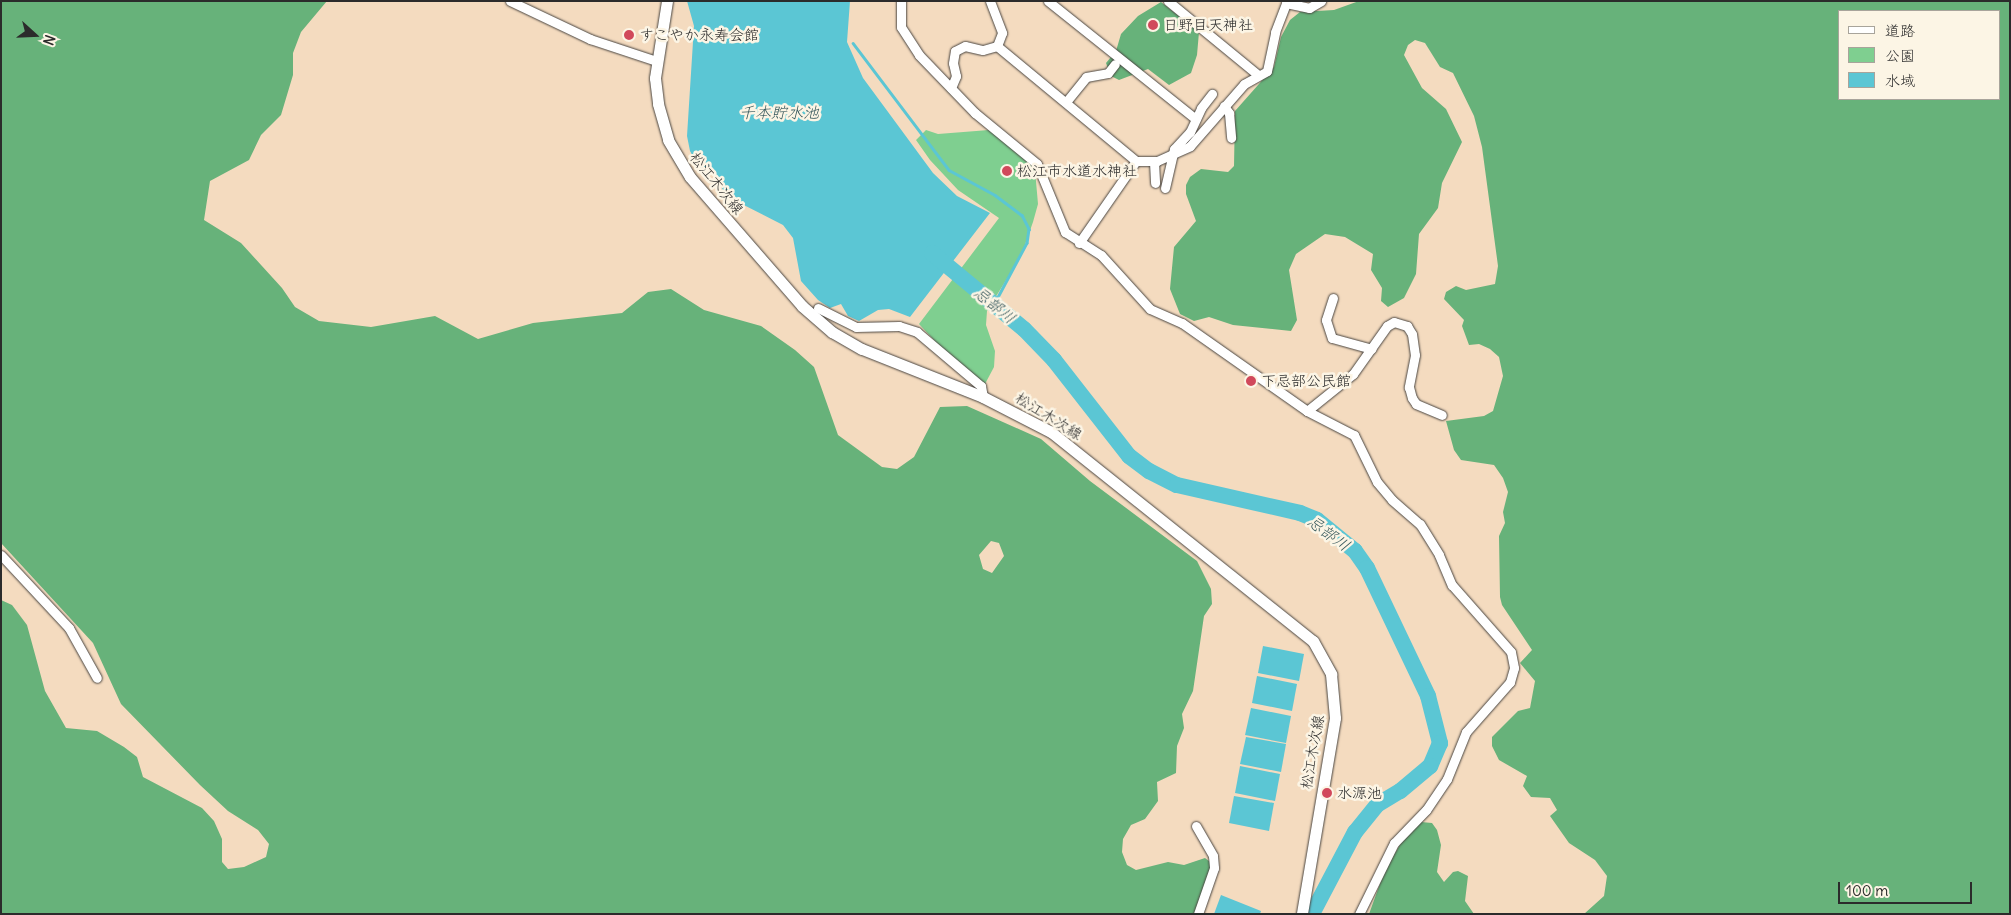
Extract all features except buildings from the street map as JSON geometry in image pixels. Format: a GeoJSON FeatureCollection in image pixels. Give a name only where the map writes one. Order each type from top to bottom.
{"type":"FeatureCollection","features":[{"type":"Feature","properties":{"kind":"main road","name":"松江木次線"},"geometry":{"type":"LineString","coordinates":[[667,1],[656,61],[658,104],[677,158],[802,306],[832,332],[862,349],[983,396],[1025,416],[1076,450],[1293,623],[1313,641],[1323,655],[1331,674],[1335,718],[1302,914]]}},
{"type":"Feature","properties":{"kind":"street"},"geometry":{"type":"LineString","coordinates":[[510,1],[590,39],[656,61]]}},
{"type":"Feature","properties":{"kind":"street"},"geometry":{"type":"LineString","coordinates":[[901,1],[903,32],[975,113],[1037,164],[1059,222],[1079,243],[1100,255],[1150,309],[1182,323],[1307,411],[1354,435],[1377,482],[1428,534],[1452,584],[1508,647],[1514,668],[1510,682],[1466,732],[1450,771],[1434,798],[1394,843],[1359,914]]}},
{"type":"Feature","properties":{"kind":"street"},"geometry":{"type":"LineString","coordinates":[[990,1],[1002,33],[997,46]]}},
{"type":"Feature","properties":{"kind":"street"},"geometry":{"type":"LineString","coordinates":[[1048,1],[1196,119]]}},
{"type":"Feature","properties":{"kind":"street"},"geometry":{"type":"LineString","coordinates":[[1168,1],[1256,70],[1258,76]]}},
{"type":"Feature","properties":{"kind":"street"},"geometry":{"type":"LineString","coordinates":[[997,46],[1136,161],[1154,162],[1190,146],[1244,84],[1258,76],[1268,66],[1274,32],[1285,2],[1309,8],[1321,1]]}},
{"type":"Feature","properties":{"kind":"street"},"geometry":{"type":"LineString","coordinates":[[951,88],[956,76],[952,63],[955,51],[966,46],[983,50],[997,46]]}},
{"type":"Feature","properties":{"kind":"street"},"geometry":{"type":"LineString","coordinates":[[1066,102],[1086,77],[1108,73],[1115,64]]}},
{"type":"Feature","properties":{"kind":"street"},"geometry":{"type":"LineString","coordinates":[[1165,188],[1172,155],[1190,132],[1212,94]]}},
{"type":"Feature","properties":{"kind":"street"},"geometry":{"type":"LineString","coordinates":[[1224,106],[1230,113],[1231,138]]}},
{"type":"Feature","properties":{"kind":"street"},"geometry":{"type":"LineString","coordinates":[[1079,243],[1136,161]]}},
{"type":"Feature","properties":{"kind":"street"},"geometry":{"type":"LineString","coordinates":[[1154,162],[1155,183]]}},
{"type":"Feature","properties":{"kind":"street"},"geometry":{"type":"LineString","coordinates":[[1333,298],[1326,320],[1332,338],[1372,348]]}},
{"type":"Feature","properties":{"kind":"street"},"geometry":{"type":"LineString","coordinates":[[818,308],[856,326],[900,326],[917,332],[981,386],[983,396]]}},
{"type":"Feature","properties":{"kind":"street"},"geometry":{"type":"LineString","coordinates":[[1307,411],[1353,374],[1387,326],[1394,322],[1407,326],[1414,349],[1409,387],[1412,398],[1416,404],[1442,415]]}},
{"type":"Feature","properties":{"kind":"street"},"geometry":{"type":"LineString","coordinates":[[1,555],[69,628],[97,678]]}},
{"type":"Feature","properties":{"kind":"street"},"geometry":{"type":"LineString","coordinates":[[1196,826],[1213,856],[1214,868],[1198,914]]}},
{"type":"Feature","properties":{"kind":"green space"},"geometry":{"type":"Polygon","coordinates":[[[1,1],[327,1],[301,32],[293,53],[293,75],[281,115],[261,135],[249,160],[210,181],[204,220],[241,243],[282,288],[295,307],[319,321],[371,327],[435,316],[478,339],[533,323],[622,313],[648,292],[671,289],[704,310],[761,326],[795,350],[814,367],[838,435],[882,467],[897,469],[914,457],[940,407],[967,406],[1041,439],[1090,481],[1197,561],[1211,589],[1212,604],[1204,616],[1193,691],[1182,714],[1184,728],[1177,746],[1176,773],[1157,782],[1158,801],[1145,819],[1131,825],[1123,839],[1122,852],[1127,865],[1136,870],[1168,862],[1184,865],[1205,858],[1214,865],[1196,914],[1,914],[1,600],[12,605],[27,625],[45,691],[66,728],[97,731],[137,757],[143,777],[202,808],[214,821],[222,839],[222,862],[228,869],[244,867],[266,857],[269,844],[258,830],[228,811],[200,785],[121,704],[93,643],[1,543],[1,1]],[[991,541],[979,555],[983,569],[992,573],[1004,556],[999,543],[991,541]]]}},
{"type":"Feature","properties":{"kind":"green space"},"geometry":{"type":"Polygon","coordinates":[[[1359,1],[2010,1],[2010,914],[1584,914],[1604,896],[1607,876],[1595,860],[1569,843],[1550,816],[1557,810],[1550,798],[1531,797],[1523,786],[1527,776],[1499,760],[1492,746],[1492,737],[1518,711],[1530,708],[1535,681],[1520,663],[1532,650],[1502,605],[1500,597],[1499,536],[1505,523],[1503,512],[1508,492],[1503,478],[1494,465],[1461,460],[1454,450],[1446,421],[1484,416],[1493,411],[1503,376],[1499,357],[1490,349],[1479,344],[1469,345],[1462,326],[1464,320],[1444,299],[1446,292],[1456,286],[1466,290],[1495,284],[1498,266],[1482,147],[1474,116],[1453,73],[1440,67],[1425,43],[1415,40],[1408,45],[1404,55],[1422,88],[1446,109],[1462,142],[1442,183],[1438,208],[1419,234],[1416,274],[1404,298],[1388,307],[1381,301],[1382,288],[1371,270],[1373,254],[1345,237],[1325,234],[1296,254],[1289,270],[1297,320],[1291,331],[1233,325],[1209,317],[1194,321],[1180,314],[1170,289],[1174,247],[1196,221],[1186,194],[1186,185],[1190,177],[1201,169],[1228,172],[1234,166],[1235,111],[1274,67],[1281,37],[1290,20],[1300,12],[1334,10],[1359,1]]]}},
{"type":"Feature","properties":{"kind":"green space"},"geometry":{"type":"Polygon","coordinates":[[[1161,2],[1199,32],[1197,55],[1191,73],[1169,85],[1148,69],[1119,80],[1111,76],[1106,63],[1116,51],[1121,34],[1138,16],[1161,2]]]}},
{"type":"Feature","properties":{"kind":"green space"},"geometry":{"type":"Polygon","coordinates":[[[926,130],[938,134],[989,130],[1021,153],[1035,170],[1038,204],[1033,222],[1021,256],[987,311],[986,325],[995,351],[994,367],[985,384],[947,354],[919,324],[999,218],[958,190],[930,160],[916,140],[926,130]]]}},
{"type":"Feature","properties":{"kind":"green space"},"geometry":{"type":"Polygon","coordinates":[[[1421,822],[1432,823],[1437,830],[1441,845],[1437,872],[1444,882],[1453,872],[1458,871],[1468,876],[1465,901],[1474,914],[1369,914],[1385,870],[1401,843],[1421,822]]]}},
{"type":"Feature","properties":{"kind":"water","name":"千本貯水池"},"geometry":{"type":"Polygon","coordinates":[[[687,1],[850,1],[847,42],[863,78],[933,173],[957,196],[990,213],[910,317],[889,309],[878,310],[859,321],[848,316],[841,304],[830,308],[818,300],[801,281],[793,238],[783,225],[726,196],[716,176],[698,166],[690,151],[687,136],[694,26],[687,1]]]}},
{"type":"Feature","properties":{"kind":"water"},"geometry":{"type":"Polygon","coordinates":[[[1263,646],[1304,654],[1299,681],[1258,673],[1263,646]]]}},
{"type":"Feature","properties":{"kind":"water"},"geometry":{"type":"Polygon","coordinates":[[[1257,676],[1297,684],[1292,711],[1252,703],[1257,676]]]}},
{"type":"Feature","properties":{"kind":"water"},"geometry":{"type":"Polygon","coordinates":[[[1251,708],[1291,716],[1286,743],[1245,735],[1251,708]]]}},
{"type":"Feature","properties":{"kind":"water"},"geometry":{"type":"Polygon","coordinates":[[[1246,737],[1286,744],[1281,772],[1240,764],[1246,737]]]}},
{"type":"Feature","properties":{"kind":"water"},"geometry":{"type":"Polygon","coordinates":[[[1240,766],[1280,774],[1275,801],[1235,793],[1240,766]]]}},
{"type":"Feature","properties":{"kind":"water"},"geometry":{"type":"Polygon","coordinates":[[[1234,796],[1274,803],[1269,831],[1229,823],[1234,796]]]}},
{"type":"Feature","properties":{"kind":"water"},"geometry":{"type":"Polygon","coordinates":[[[1221,895],[1261,911],[1260,914],[1214,914],[1221,895]]]}},
{"type":"Feature","properties":{"kind":"waterway"},"geometry":{"type":"LineString","coordinates":[[853,43],[949,170],[995,195],[1022,215],[1029,229],[1027,243],[995,303]]}},
{"type":"Feature","properties":{"kind":"waterway","name":"忌部川"},"geometry":{"type":"LineString","coordinates":[[932,253],[1024,329],[1054,360],[1129,456],[1149,471],[1177,485],[1300,513],[1317,520],[1355,551],[1367,568],[1428,696],[1440,743],[1430,766],[1400,791],[1377,805],[1355,832],[1312,914]]}},
{"type":"Feature","properties":{"kind":"place","name":"日野目天神社"},"geometry":{"type":"Point","coordinates":[1153,25]}},
{"type":"Feature","properties":{"kind":"place","name":"すこやか永寿会館"},"geometry":{"type":"Point","coordinates":[629,35]}},
{"type":"Feature","properties":{"kind":"place","name":"松江市水道水神社"},"geometry":{"type":"Point","coordinates":[1007,171]}},
{"type":"Feature","properties":{"kind":"place","name":"下忌部公民館"},"geometry":{"type":"Point","coordinates":[1251,381]}},
{"type":"Feature","properties":{"kind":"place","name":"水源池"},"geometry":{"type":"Point","coordinates":[1327,793]}}]}
